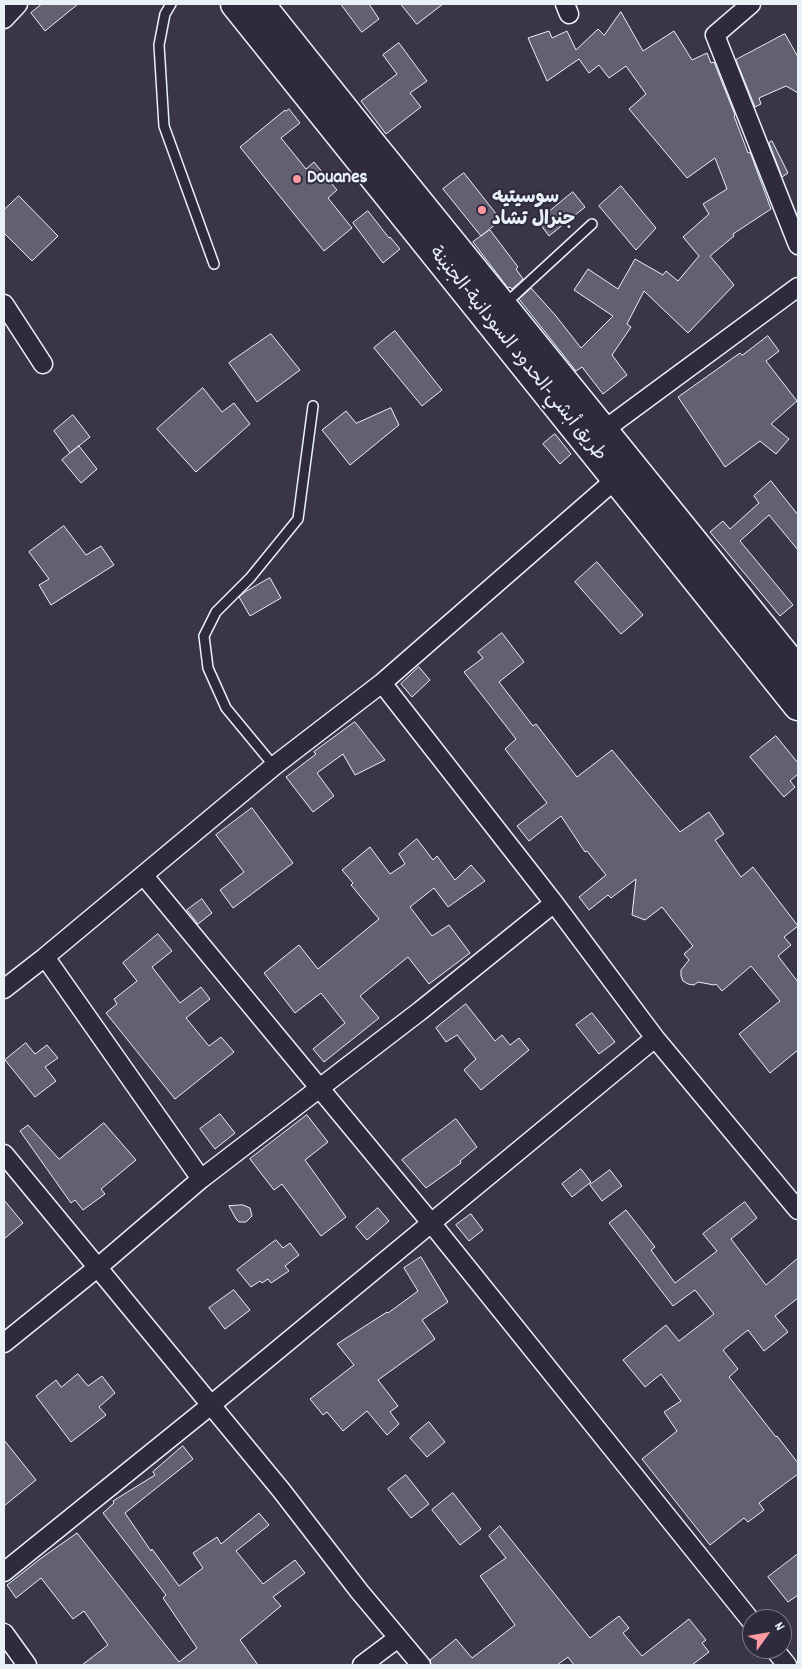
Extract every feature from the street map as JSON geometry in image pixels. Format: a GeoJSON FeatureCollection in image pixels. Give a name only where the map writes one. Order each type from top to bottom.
{"type":"FeatureCollection","features":[{"type":"Feature","properties":{"kind":"highway","name":"طريق أبشي-الحدود السودانية-الجنينة"},"geometry":{"type":"LineString","coordinates":[[234,4],[624,472],[798,706]]}},
{"type":"Feature","properties":{"kind":"highway"},"geometry":{"type":"LineString","coordinates":[[260,4],[604,430],[624,472],[798,671]]}},
{"type":"Feature","properties":{"kind":"street"},"geometry":{"type":"LineString","coordinates":[[4,19],[18,4]]}},
{"type":"Feature","properties":{"kind":"street"},"geometry":{"type":"LineString","coordinates":[[751,4],[714,36],[798,246]]}},
{"type":"Feature","properties":{"kind":"street"},"geometry":{"type":"LineString","coordinates":[[604,430],[798,288]]}},
{"type":"Feature","properties":{"kind":"street"},"geometry":{"type":"LineString","coordinates":[[4,304],[43,364]]}},
{"type":"Feature","properties":{"kind":"street"},"geometry":{"type":"LineString","coordinates":[[7,981],[45,957],[274,766],[382,683],[624,472]]}},
{"type":"Feature","properties":{"kind":"street"},"geometry":{"type":"LineString","coordinates":[[382,683],[554,903],[655,1038],[798,1210]]}},
{"type":"Feature","properties":{"kind":"street"},"geometry":{"type":"LineString","coordinates":[[144,876],[432,1224],[742,1610]]}},
{"type":"Feature","properties":{"kind":"street"},"geometry":{"type":"LineString","coordinates":[[4,1343],[97,1268],[201,1179],[238,1153],[420,1011],[554,903]]}},
{"type":"Feature","properties":{"kind":"street"},"geometry":{"type":"LineString","coordinates":[[45,957],[201,1179]]}},
{"type":"Feature","properties":{"kind":"street"},"geometry":{"type":"LineString","coordinates":[[4,1572],[432,1224],[655,1038]]}},
{"type":"Feature","properties":{"kind":"street"},"geometry":{"type":"LineString","coordinates":[[4,1154],[281,1490],[359,1591],[421,1665]]}},
{"type":"Feature","properties":{"kind":"street"},"geometry":{"type":"LineString","coordinates":[[4,1633],[27,1665]]}},
{"type":"Feature","properties":{"kind":"street"},"geometry":{"type":"LineString","coordinates":[[362,1665],[398,1638]]}},
{"type":"Feature","properties":{"kind":"lane"},"geometry":{"type":"LineString","coordinates":[[171,4],[165,14],[159,45],[164,126],[214,264]]}},
{"type":"Feature","properties":{"kind":"lane"},"geometry":{"type":"LineString","coordinates":[[503,306],[592,224]]}},
{"type":"Feature","properties":{"kind":"lane"},"geometry":{"type":"LineString","coordinates":[[274,766],[226,708],[208,668],[204,636],[216,612],[250,578],[298,519],[313,406]]}},
{"type":"Feature","properties":{"kind":"building"},"geometry":{"type":"Polygon","coordinates":[[[42,4],[78,4],[45,31],[31,13],[42,4]]]}},
{"type":"Feature","properties":{"kind":"building"},"geometry":{"type":"Polygon","coordinates":[[[341,4],[369,4],[379,19],[362,32],[341,4]]]}},
{"type":"Feature","properties":{"kind":"building"},"geometry":{"type":"Polygon","coordinates":[[[401,4],[443,4],[417,24],[401,4]]]}},
{"type":"Feature","properties":{"kind":"building"},"geometry":{"type":"Polygon","coordinates":[[[621,12],[643,51],[674,31],[692,60],[707,53],[711,63],[714,62],[771,209],[733,234],[734,236],[710,256],[734,285],[688,333],[644,291],[627,324],[631,327],[612,355],[627,375],[603,394],[582,367],[576,371],[519,299],[531,288],[581,348],[613,316],[574,290],[588,269],[618,289],[635,259],[663,275],[666,271],[678,281],[699,256],[683,237],[709,214],[703,204],[727,189],[715,158],[687,178],[629,109],[646,94],[626,66],[609,78],[599,65],[589,73],[579,59],[547,81],[528,38],[549,31],[552,38],[567,31],[576,50],[598,29],[604,35],[621,12]]]}},
{"type":"Feature","properties":{"kind":"building"},"geometry":{"type":"Polygon","coordinates":[[[785,34],[798,57],[798,93],[786,86],[759,98],[761,104],[755,107],[736,60],[785,34]]]}},
{"type":"Feature","properties":{"kind":"building"},"geometry":{"type":"Polygon","coordinates":[[[399,43],[427,81],[410,93],[421,107],[386,134],[361,101],[397,74],[383,55],[399,43]]]}},
{"type":"Feature","properties":{"kind":"building","name":"Douanes"},"geometry":{"type":"Polygon","coordinates":[[[289,109],[300,123],[281,138],[306,169],[314,162],[337,190],[328,198],[352,228],[324,251],[240,147],[285,110],[289,109]]]}},
{"type":"Feature","properties":{"kind":"building"},"geometry":{"type":"Polygon","coordinates":[[[772,141],[788,173],[782,177],[769,143],[772,141]]]}},
{"type":"Feature","properties":{"kind":"building"},"geometry":{"type":"Polygon","coordinates":[[[464,173],[501,220],[481,236],[443,189],[464,173]]]}},
{"type":"Feature","properties":{"kind":"building"},"geometry":{"type":"Polygon","coordinates":[[[621,186],[656,228],[636,250],[599,206],[621,186]]]}},
{"type":"Feature","properties":{"kind":"building"},"geometry":{"type":"Polygon","coordinates":[[[573,192],[585,207],[549,236],[538,221],[573,192]]]}},
{"type":"Feature","properties":{"kind":"building"},"geometry":{"type":"Polygon","coordinates":[[[19,196],[58,236],[32,261],[4,233],[4,210],[19,196]]]}},
{"type":"Feature","properties":{"kind":"building"},"geometry":{"type":"Polygon","coordinates":[[[368,211],[400,249],[383,263],[353,223],[368,211]]]}},
{"type":"Feature","properties":{"kind":"building"},"geometry":{"type":"Polygon","coordinates":[[[490,230],[518,267],[516,269],[523,279],[512,289],[508,288],[473,242],[490,230]]]}},
{"type":"Feature","properties":{"kind":"building"},"geometry":{"type":"Polygon","coordinates":[[[395,331],[442,390],[422,406],[374,348],[395,331]]]}},
{"type":"Feature","properties":{"kind":"building"},"geometry":{"type":"Polygon","coordinates":[[[271,334],[300,370],[257,402],[229,363],[271,334]]]}},
{"type":"Feature","properties":{"kind":"building"},"geometry":{"type":"Polygon","coordinates":[[[768,336],[779,351],[766,361],[797,401],[771,424],[789,439],[776,454],[760,441],[725,467],[678,397],[740,353],[742,355],[768,336]]]}},
{"type":"Feature","properties":{"kind":"building"},"geometry":{"type":"Polygon","coordinates":[[[203,388],[222,412],[234,403],[250,424],[196,472],[157,429],[203,388]]]}},
{"type":"Feature","properties":{"kind":"building"},"geometry":{"type":"Polygon","coordinates":[[[391,408],[399,425],[350,465],[322,430],[346,411],[356,423],[391,408]]]}},
{"type":"Feature","properties":{"kind":"building"},"geometry":{"type":"Polygon","coordinates":[[[73,415],[90,437],[70,453],[54,431],[73,415]]]}},
{"type":"Feature","properties":{"kind":"building"},"geometry":{"type":"Polygon","coordinates":[[[555,434],[571,454],[560,464],[543,444],[555,434]]]}},
{"type":"Feature","properties":{"kind":"building"},"geometry":{"type":"Polygon","coordinates":[[[79,446],[97,469],[81,483],[62,460],[79,446]]]}},
{"type":"Feature","properties":{"kind":"building"},"geometry":{"type":"Polygon","coordinates":[[[771,481],[798,515],[798,550],[769,515],[740,541],[793,605],[780,616],[710,532],[723,521],[730,529],[759,503],[754,496],[771,481]]]}},
{"type":"Feature","properties":{"kind":"building"},"geometry":{"type":"Polygon","coordinates":[[[64,526],[86,555],[101,546],[114,565],[51,605],[39,585],[49,579],[29,552],[64,526]]]}},
{"type":"Feature","properties":{"kind":"building"},"geometry":{"type":"Polygon","coordinates":[[[597,562],[643,615],[621,634],[575,582],[597,562]]]}},
{"type":"Feature","properties":{"kind":"building"},"geometry":{"type":"Polygon","coordinates":[[[270,578],[281,598],[250,616],[239,597],[270,578]]]}},
{"type":"Feature","properties":{"kind":"building"},"geometry":{"type":"Polygon","coordinates":[[[502,633],[524,662],[499,682],[533,726],[536,724],[577,777],[612,750],[680,832],[709,812],[724,834],[715,840],[741,877],[753,867],[798,926],[784,937],[791,945],[778,956],[798,982],[798,1050],[770,1073],[739,1034],[780,1001],[751,966],[722,991],[716,984],[698,982],[694,985],[688,984],[683,981],[681,970],[689,960],[684,954],[693,946],[662,907],[645,920],[632,915],[636,879],[611,898],[608,895],[589,910],[579,897],[606,875],[587,851],[585,852],[561,816],[529,841],[517,826],[547,803],[505,749],[516,739],[464,672],[483,658],[478,652],[502,633]]]}},
{"type":"Feature","properties":{"kind":"building"},"geometry":{"type":"Polygon","coordinates":[[[419,667],[430,680],[412,697],[401,684],[419,667]]]}},
{"type":"Feature","properties":{"kind":"building"},"geometry":{"type":"Polygon","coordinates":[[[355,722],[385,760],[355,775],[343,754],[317,773],[334,796],[313,812],[286,777],[316,754],[314,752],[355,722]]]}},
{"type":"Feature","properties":{"kind":"building"},"geometry":{"type":"Polygon","coordinates":[[[776,736],[798,763],[798,774],[790,781],[795,787],[784,797],[750,757],[776,736]]]}},
{"type":"Feature","properties":{"kind":"building"},"geometry":{"type":"Polygon","coordinates":[[[252,808],[293,863],[233,908],[220,890],[244,872],[216,835],[252,808]]]}},
{"type":"Feature","properties":{"kind":"building"},"geometry":{"type":"Polygon","coordinates":[[[417,839],[433,860],[437,856],[455,880],[471,865],[485,881],[448,907],[434,888],[410,907],[432,936],[449,925],[470,953],[429,984],[408,957],[360,996],[379,1018],[324,1062],[313,1049],[345,1023],[321,993],[295,1013],[264,973],[299,945],[318,969],[379,919],[351,885],[353,883],[342,870],[370,847],[390,874],[405,864],[399,854],[417,839]]]}},
{"type":"Feature","properties":{"kind":"building"},"geometry":{"type":"Polygon","coordinates":[[[202,899],[212,913],[198,924],[187,910],[202,899]]]}},
{"type":"Feature","properties":{"kind":"building"},"geometry":{"type":"Polygon","coordinates":[[[158,934],[172,951],[152,967],[180,1003],[201,987],[210,999],[186,1018],[209,1046],[221,1037],[234,1052],[175,1099],[106,1013],[117,1004],[114,999],[137,981],[123,963],[158,934]]]}},
{"type":"Feature","properties":{"kind":"building"},"geometry":{"type":"Polygon","coordinates":[[[466,1004],[495,1041],[502,1035],[510,1045],[519,1038],[529,1050],[481,1090],[464,1070],[476,1059],[457,1035],[446,1042],[436,1028],[466,1004]]]}},
{"type":"Feature","properties":{"kind":"building"},"geometry":{"type":"Polygon","coordinates":[[[592,1013],[615,1042],[599,1054],[576,1025],[592,1013]]]}},
{"type":"Feature","properties":{"kind":"building"},"geometry":{"type":"Polygon","coordinates":[[[26,1043],[35,1054],[47,1045],[58,1058],[45,1067],[56,1081],[35,1097],[5,1060],[26,1043]]]}},
{"type":"Feature","properties":{"kind":"building"},"geometry":{"type":"Polygon","coordinates":[[[220,1114],[235,1133],[215,1149],[200,1129],[220,1114]]]}},
{"type":"Feature","properties":{"kind":"building"},"geometry":{"type":"Polygon","coordinates":[[[307,1115],[328,1142],[305,1160],[346,1217],[321,1236],[282,1184],[274,1190],[250,1159],[307,1115]]]}},
{"type":"Feature","properties":{"kind":"building"},"geometry":{"type":"Polygon","coordinates":[[[456,1119],[477,1147],[460,1161],[461,1163],[426,1188],[402,1160],[456,1119]]]}},
{"type":"Feature","properties":{"kind":"building"},"geometry":{"type":"Polygon","coordinates":[[[104,1123],[136,1160],[101,1189],[105,1194],[83,1210],[75,1200],[71,1203],[20,1131],[28,1125],[59,1159],[104,1123]]]}},
{"type":"Feature","properties":{"kind":"building"},"geometry":{"type":"Polygon","coordinates":[[[581,1169],[591,1182],[572,1197],[562,1184],[581,1169]]]}},
{"type":"Feature","properties":{"kind":"building"},"geometry":{"type":"Polygon","coordinates":[[[610,1170],[622,1186],[602,1201],[590,1185],[610,1170]]]}},
{"type":"Feature","properties":{"kind":"building"},"geometry":{"type":"Polygon","coordinates":[[[4,1200],[23,1223],[4,1239],[4,1200]]]}},
{"type":"Feature","properties":{"kind":"building"},"geometry":{"type":"Polygon","coordinates":[[[745,1202],[757,1218],[731,1239],[766,1285],[798,1258],[798,1298],[775,1316],[788,1332],[764,1351],[748,1330],[723,1350],[738,1369],[729,1377],[798,1463],[798,1474],[759,1503],[764,1510],[748,1522],[744,1518],[710,1545],[642,1459],[677,1431],[664,1412],[681,1401],[661,1374],[645,1387],[623,1360],[666,1325],[679,1341],[714,1314],[695,1290],[673,1306],[609,1223],[626,1210],[655,1247],[651,1250],[675,1283],[717,1251],[703,1234],[745,1202]]]}},
{"type":"Feature","properties":{"kind":"building"},"geometry":{"type":"Polygon","coordinates":[[[243,1205],[250,1208],[252,1216],[246,1222],[239,1222],[229,1206],[243,1205]]]}},
{"type":"Feature","properties":{"kind":"building"},"geometry":{"type":"Polygon","coordinates":[[[378,1208],[389,1221],[367,1240],[356,1227],[378,1208]]]}},
{"type":"Feature","properties":{"kind":"building"},"geometry":{"type":"Polygon","coordinates":[[[471,1214],[483,1230],[469,1241],[456,1225],[471,1214]]]}},
{"type":"Feature","properties":{"kind":"building"},"geometry":{"type":"Polygon","coordinates":[[[276,1240],[283,1248],[290,1243],[299,1255],[285,1266],[289,1271],[271,1283],[268,1279],[262,1283],[260,1281],[251,1287],[237,1270],[276,1240]]]}},
{"type":"Feature","properties":{"kind":"building"},"geometry":{"type":"Polygon","coordinates":[[[421,1257],[448,1302],[422,1320],[435,1339],[378,1380],[398,1406],[390,1412],[399,1424],[387,1435],[367,1411],[343,1431],[327,1412],[323,1415],[310,1399],[354,1365],[337,1344],[388,1313],[418,1291],[404,1268],[421,1257]]]}},
{"type":"Feature","properties":{"kind":"building"},"geometry":{"type":"Polygon","coordinates":[[[234,1290],[250,1310],[225,1329],[209,1308],[234,1290]]]}},
{"type":"Feature","properties":{"kind":"building"},"geometry":{"type":"Polygon","coordinates":[[[78,1374],[88,1386],[102,1376],[115,1393],[99,1407],[106,1415],[71,1442],[36,1396],[56,1380],[61,1387],[78,1374]]]}},
{"type":"Feature","properties":{"kind":"building"},"geometry":{"type":"Polygon","coordinates":[[[429,1422],[445,1442],[427,1457],[410,1438],[429,1422]]]}},
{"type":"Feature","properties":{"kind":"building"},"geometry":{"type":"Polygon","coordinates":[[[4,1440],[36,1480],[4,1506],[4,1440]]]}},
{"type":"Feature","properties":{"kind":"building"},"geometry":{"type":"Polygon","coordinates":[[[183,1446],[193,1459],[125,1513],[151,1551],[152,1549],[179,1586],[203,1568],[193,1553],[217,1537],[221,1544],[259,1513],[269,1525],[236,1551],[263,1584],[295,1560],[305,1573],[273,1597],[281,1606],[240,1640],[258,1665],[82,1665],[108,1645],[84,1611],[73,1619],[41,1578],[16,1598],[7,1585],[77,1533],[179,1662],[197,1648],[163,1598],[166,1595],[103,1513],[114,1503],[113,1501],[155,1475],[153,1472],[183,1446]]]}},
{"type":"Feature","properties":{"kind":"building"},"geometry":{"type":"Polygon","coordinates":[[[406,1475],[429,1504],[411,1518],[388,1489],[406,1475]]]}},
{"type":"Feature","properties":{"kind":"building"},"geometry":{"type":"Polygon","coordinates":[[[453,1493],[481,1529],[460,1545],[432,1510],[453,1493]]]}},
{"type":"Feature","properties":{"kind":"building"},"geometry":{"type":"Polygon","coordinates":[[[500,1526],[590,1638],[619,1616],[629,1628],[623,1633],[642,1656],[689,1619],[706,1640],[702,1643],[709,1652],[692,1665],[574,1665],[568,1657],[557,1665],[431,1665],[430,1660],[456,1639],[472,1658],[515,1625],[480,1576],[506,1558],[489,1536],[500,1526]]]}},
{"type":"Feature","properties":{"kind":"building"},"geometry":{"type":"Polygon","coordinates":[[[798,1554],[798,1595],[788,1602],[768,1577],[798,1554]]]}},
{"type":"Feature","properties":{"kind":"place","name":"Douanes"},"geometry":{"type":"Point","coordinates":[297,179]}},
{"type":"Feature","properties":{"kind":"place","name":"سوسيتيه جنرال تشاد"},"geometry":{"type":"Point","coordinates":[482,210]}}]}
